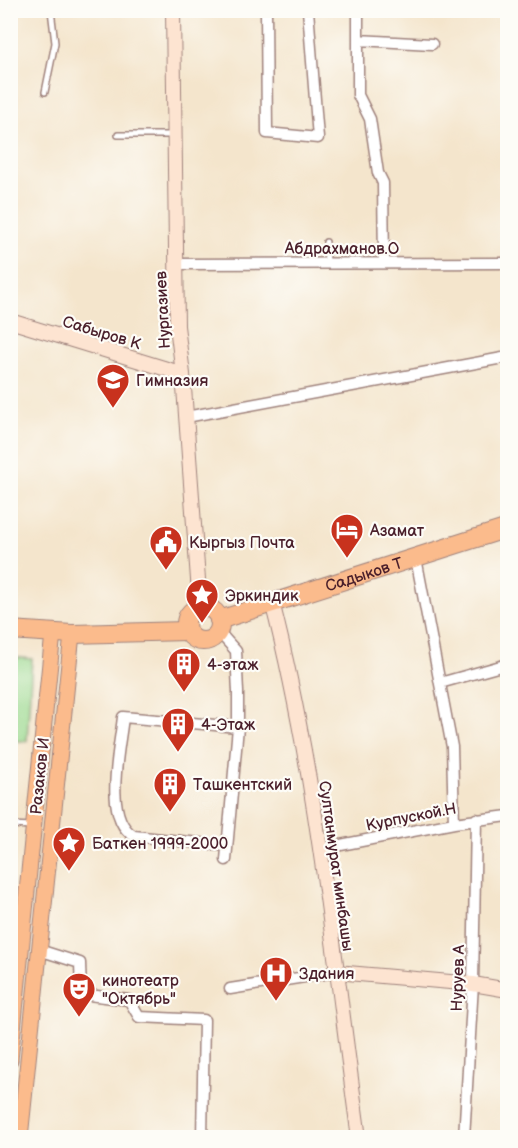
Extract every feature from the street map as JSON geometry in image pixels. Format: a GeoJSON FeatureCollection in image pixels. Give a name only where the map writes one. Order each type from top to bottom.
{"type":"FeatureCollection","features":[{"type":"Feature","properties":{"kind":"highway","name":"Садыков Т"},"geometry":{"type":"LineString","coordinates":[[219,626],[272,602],[507,528]]}},
{"type":"Feature","properties":{"kind":"highway"},"geometry":{"type":"LineString","coordinates":[[10,630],[62,634],[187,631],[200,641],[211,639],[219,626],[211,609],[200,607],[188,615],[187,631]]}},
{"type":"Feature","properties":{"kind":"main road","name":"Разаков И"},"geometry":{"type":"LineString","coordinates":[[10,1060],[35,826],[62,634]]}},
{"type":"Feature","properties":{"kind":"main road","name":"Разаков И"},"geometry":{"type":"LineString","coordinates":[[20,1137],[39,950],[62,634]]}},
{"type":"Feature","properties":{"kind":"main road"},"geometry":{"type":"LineString","coordinates":[[19,981],[36,983]]}},
{"type":"Feature","properties":{"kind":"street","name":"Нургазиев"},"geometry":{"type":"LineString","coordinates":[[173,10],[177,326],[183,374],[200,607]]}},
{"type":"Feature","properties":{"kind":"street"},"geometry":{"type":"LineString","coordinates":[[266,10],[267,133],[318,138],[308,10]]}},
{"type":"Feature","properties":{"kind":"street"},"geometry":{"type":"LineString","coordinates":[[358,10],[358,95],[370,119],[378,172],[383,183],[384,263]]}},
{"type":"Feature","properties":{"kind":"street"},"geometry":{"type":"LineString","coordinates":[[358,40],[432,44]]}},
{"type":"Feature","properties":{"kind":"street","name":"Абдрахманов.О"},"geometry":{"type":"LineString","coordinates":[[177,264],[507,263]]}},
{"type":"Feature","properties":{"kind":"street","name":"Сабыров К"},"geometry":{"type":"LineString","coordinates":[[10,321],[183,374]]}},
{"type":"Feature","properties":{"kind":"street"},"geometry":{"type":"LineString","coordinates":[[186,417],[507,357]]}},
{"type":"Feature","properties":{"kind":"street"},"geometry":{"type":"LineString","coordinates":[[416,558],[452,747],[454,823]]}},
{"type":"Feature","properties":{"kind":"street","name":"Султанмурат минбашы"},"geometry":{"type":"LineString","coordinates":[[272,602],[297,704],[320,849],[359,1137]]}},
{"type":"Feature","properties":{"kind":"street"},"geometry":{"type":"LineString","coordinates":[[219,626],[236,651],[238,727],[226,860]]}},
{"type":"Feature","properties":{"kind":"street"},"geometry":{"type":"LineString","coordinates":[[441,683],[507,664]]}},
{"type":"Feature","properties":{"kind":"street"},"geometry":{"type":"LineString","coordinates":[[227,846],[134,836],[123,826],[115,801],[123,717],[238,727]]}},
{"type":"Feature","properties":{"kind":"street","name":"Курпуской.Н"},"geometry":{"type":"LineString","coordinates":[[320,849],[476,819],[507,816]]}},
{"type":"Feature","properties":{"kind":"street","name":"Нуруев А"},"geometry":{"type":"LineString","coordinates":[[464,1137],[473,984],[476,819]]}},
{"type":"Feature","properties":{"kind":"street"},"geometry":{"type":"LineString","coordinates":[[39,950],[80,963],[81,994],[129,1000],[139,1017],[204,1020],[202,1137]]}},
{"type":"Feature","properties":{"kind":"street"},"geometry":{"type":"LineString","coordinates":[[230,990],[336,972],[473,984],[507,990]]}},
{"type":"Feature","properties":{"kind":"lane"},"geometry":{"type":"LineString","coordinates":[[45,92],[55,43],[51,10]]}},
{"type":"Feature","properties":{"kind":"lane"},"geometry":{"type":"LineString","coordinates":[[118,135],[175,135]]}},
{"type":"Feature","properties":{"kind":"lane"},"geometry":{"type":"LineString","coordinates":[[326,242],[327,263]]}},
{"type":"Feature","properties":{"kind":"lane"},"geometry":{"type":"LineString","coordinates":[[10,825],[35,826]]}},
{"type":"Feature","properties":{"kind":"green space"},"geometry":{"type":"Polygon","coordinates":[[[11,657],[32,659],[27,741],[11,741],[11,657]]]}},
{"type":"Feature","properties":{"kind":"place","name":"Гимназия"},"geometry":{"type":"Point","coordinates":[113,409]}},
{"type":"Feature","properties":{"kind":"place","name":"Азамат"},"geometry":{"type":"Point","coordinates":[347,559]}},
{"type":"Feature","properties":{"kind":"place","name":"Кыргыз Почта"},"geometry":{"type":"Point","coordinates":[166,571]}},
{"type":"Feature","properties":{"kind":"place","name":"Эркиндик"},"geometry":{"type":"Point","coordinates":[202,624]}},
{"type":"Feature","properties":{"kind":"place","name":"4-этаж"},"geometry":{"type":"Point","coordinates":[184,693]}},
{"type":"Feature","properties":{"kind":"place","name":"4-Этаж"},"geometry":{"type":"Point","coordinates":[178,753]}},
{"type":"Feature","properties":{"kind":"place","name":"Ташкентский"},"geometry":{"type":"Point","coordinates":[170,813]}},
{"type":"Feature","properties":{"kind":"place","name":"Баткен 1999-2000"},"geometry":{"type":"Point","coordinates":[69,872]}},
{"type":"Feature","properties":{"kind":"place","name":"Здания"},"geometry":{"type":"Point","coordinates":[276,1002]}},
{"type":"Feature","properties":{"kind":"place","name":"кинотеатр \"Октябрь\""},"geometry":{"type":"Point","coordinates":[79,1018]}}]}
